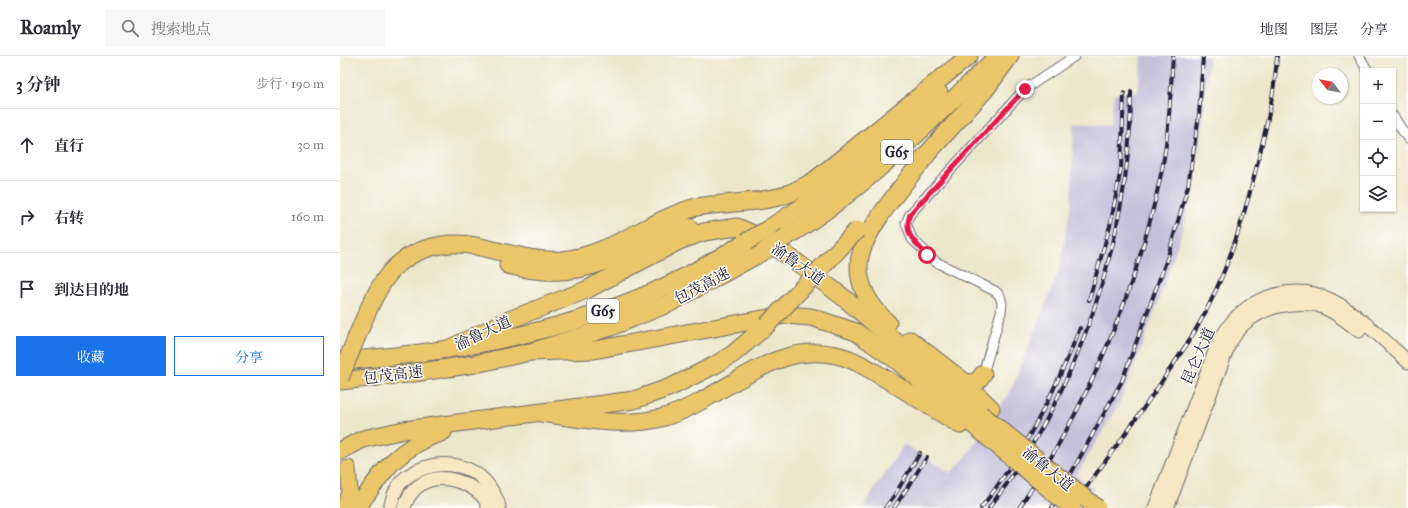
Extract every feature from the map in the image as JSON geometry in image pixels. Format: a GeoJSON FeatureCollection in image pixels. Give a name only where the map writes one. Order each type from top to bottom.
{"type":"FeatureCollection","features":[{"type":"Feature","properties":{"kind":"highway"},"geometry":{"type":"LineString","coordinates":[[340,378],[368,310],[382,285],[392,271],[412,256],[435,246],[462,244],[529,258],[547,260],[576,258],[592,253],[666,217],[695,207],[769,200],[789,195],[815,180],[969,56]]}},
{"type":"Feature","properties":{"kind":"highway","name":"包茂高速"},"geometry":{"type":"LineString","coordinates":[[340,361],[390,358],[448,349],[523,334],[606,310],[642,297],[695,272],[768,229],[854,170],[905,125],[976,56]]}},
{"type":"Feature","properties":{"kind":"highway","name":"包茂高速"},"geometry":{"type":"LineString","coordinates":[[340,381],[407,374],[475,364],[530,352],[608,328],[670,303],[766,250],[815,220],[870,177],[998,56]]}},
{"type":"Feature","properties":{"kind":"highway"},"geometry":{"type":"LineString","coordinates":[[340,451],[363,439],[382,434],[620,402],[671,387],[733,354],[767,325],[926,156],[985,90],[1010,56]]}},
{"type":"Feature","properties":{"kind":"highway"},"geometry":{"type":"LineString","coordinates":[[926,156],[873,227],[863,248],[859,264],[861,282],[866,298],[887,322],[959,378],[967,384],[978,381],[983,374]]}},
{"type":"Feature","properties":{"kind":"highway"},"geometry":{"type":"LineString","coordinates":[[368,310],[394,276],[415,262],[430,256],[459,254],[536,271],[558,272],[605,261],[654,238],[681,228],[704,224],[737,227]]}},
{"type":"Feature","properties":{"kind":"highway","name":"渝鲁大道"},"geometry":{"type":"LineString","coordinates":[[448,349],[509,320],[586,290],[679,241],[704,232],[737,227],[760,237],[794,260],[843,297],[978,414]]}},
{"type":"Feature","properties":{"kind":"highway"},"geometry":{"type":"LineString","coordinates":[[530,352],[594,350],[785,315],[811,317],[856,332],[978,414],[1026,461]]}},
{"type":"Feature","properties":{"kind":"highway"},"geometry":{"type":"LineString","coordinates":[[541,413],[624,422],[659,418],[694,405],[780,358],[815,352],[837,355],[978,414]]}},
{"type":"Feature","properties":{"kind":"highway"},"geometry":{"type":"LineString","coordinates":[[978,414],[983,374]]}},
{"type":"Feature","properties":{"kind":"highway"},"geometry":{"type":"LineString","coordinates":[[959,378],[978,414],[1026,461]]}},
{"type":"Feature","properties":{"kind":"highway"},"geometry":{"type":"LineString","coordinates":[[357,508],[380,476],[409,448],[432,436],[476,421]]}},
{"type":"Feature","properties":{"kind":"highway","name":"渝鲁大道"},"geometry":{"type":"LineString","coordinates":[[1026,461],[1072,508]]}},
{"type":"Feature","properties":{"kind":"highway","name":"渝鲁大道"},"geometry":{"type":"LineString","coordinates":[[1026,461],[1097,508]]}},
{"type":"Feature","properties":{"kind":"main road"},"geometry":{"type":"LineString","coordinates":[[340,498],[348,468],[350,492],[344,508]]}},
{"type":"Feature","properties":{"kind":"street"},"geometry":{"type":"LineString","coordinates":[[983,374],[1001,312],[1002,303],[1000,296],[988,286],[936,262],[912,239],[908,232],[906,223],[910,214],[1025,89],[1075,56]]}},
{"type":"Feature","properties":{"kind":"street"},"geometry":{"type":"LineString","coordinates":[[1359,56],[1366,68]]}},
{"type":"Feature","properties":{"kind":"street"},"geometry":{"type":"LineString","coordinates":[[1396,121],[1408,139]]}},
{"type":"Feature","properties":{"kind":"street","name":"昆仑大道"},"geometry":{"type":"LineString","coordinates":[[1155,508],[1219,341],[1234,320],[1250,307],[1271,296],[1293,291],[1319,295],[1332,300],[1348,311],[1408,362]]}},
{"type":"Feature","properties":{"kind":"street"},"geometry":{"type":"LineString","coordinates":[[1167,508],[1229,344],[1242,325],[1259,313],[1276,306],[1295,304],[1317,305],[1348,322],[1408,372]]}},
{"type":"Feature","properties":{"kind":"street"},"geometry":{"type":"LineString","coordinates":[[390,508],[393,497],[402,481],[420,468],[444,463],[467,469],[488,484],[499,508]]}},
{"type":"Feature","properties":{"kind":"street"},"geometry":{"type":"LineString","coordinates":[[404,508],[406,500],[416,488],[427,481],[441,478],[458,481],[477,490],[488,508]]}},
{"type":"Feature","properties":{"kind":"shaded area"},"geometry":{"type":"Polygon","coordinates":[[[1142,56],[1209,56],[1201,140],[1185,222],[1160,298],[1120,402],[1076,476],[1094,488],[1079,508],[862,508],[904,444],[951,473],[965,458],[1011,390],[1059,271],[1071,204],[1074,123],[1110,125],[1114,94],[1138,92],[1142,56]]]}},
{"type":"Feature","properties":{"kind":"railway"},"geometry":{"type":"LineString","coordinates":[[1019,508],[1066,431],[1086,391],[1105,350],[1137,266],[1150,223],[1163,164],[1169,118],[1173,56]]}},
{"type":"Feature","properties":{"kind":"railway"},"geometry":{"type":"LineString","coordinates":[[1052,508],[1122,381],[1168,256],[1188,186],[1199,115],[1203,56]]}},
{"type":"Feature","properties":{"kind":"railway"},"geometry":{"type":"LineString","coordinates":[[1071,508],[1131,426],[1182,352],[1202,319],[1215,292],[1237,236],[1254,177],[1270,107],[1277,56]]}},
{"type":"Feature","properties":{"kind":"railway"},"geometry":{"type":"LineString","coordinates":[[989,508],[1021,463],[1049,415],[1073,364],[1093,311],[1110,257],[1121,202],[1129,147],[1131,92]]}},
{"type":"Feature","properties":{"kind":"railway"},"geometry":{"type":"LineString","coordinates":[[1089,300],[1111,222],[1121,168],[1124,93]]}},
{"type":"Feature","properties":{"kind":"railway"},"geometry":{"type":"LineString","coordinates":[[981,508],[1011,466],[1037,422],[1060,376],[1080,328]]}},
{"type":"Feature","properties":{"kind":"railway"},"geometry":{"type":"LineString","coordinates":[[885,508],[920,453]]}},
{"type":"Feature","properties":{"kind":"railway"},"geometry":{"type":"LineString","coordinates":[[894,508],[927,457]]}},
{"type":"Feature","properties":{"kind":"route"},"geometry":{"type":"LineString","coordinates":[[927,255],[912,239],[908,232],[906,223],[910,214],[1025,89]]}}]}
